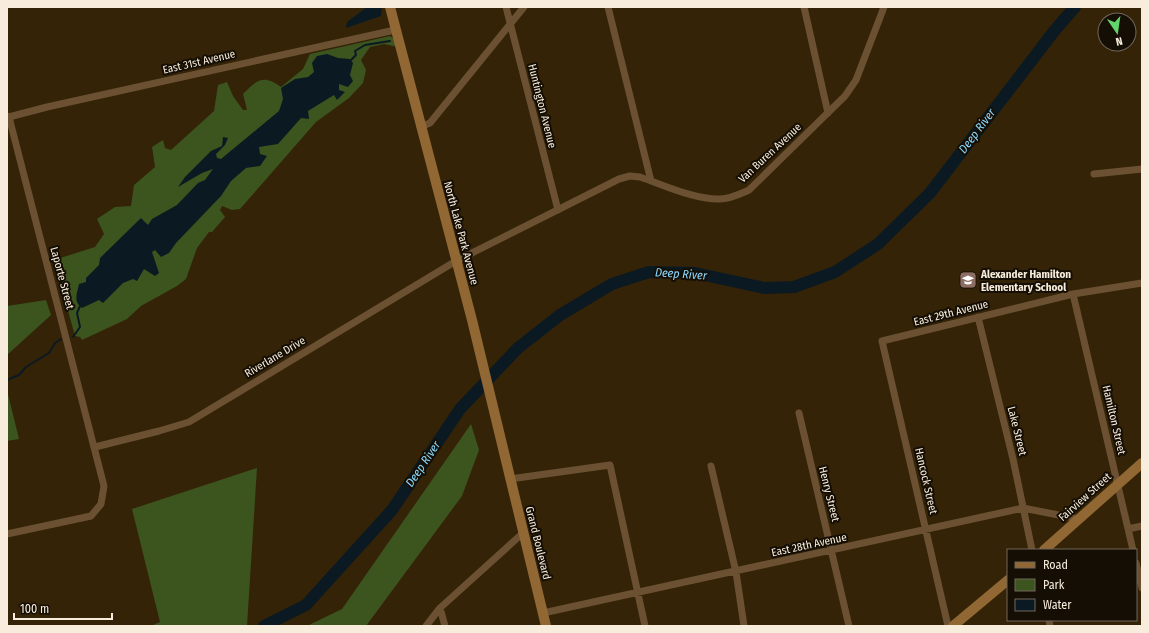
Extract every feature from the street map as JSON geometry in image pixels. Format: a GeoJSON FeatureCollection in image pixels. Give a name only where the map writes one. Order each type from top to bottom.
{"type":"FeatureCollection","features":[{"type":"Feature","properties":{"kind":"street","name":"North Lake Park Avenue"},"geometry":{"type":"LineString","coordinates":[[390,7],[420,127],[472,320],[508,465]]}},
{"type":"Feature","properties":{"kind":"street","name":"Huntington Avenue"},"geometry":{"type":"LineString","coordinates":[[506,7],[558,210]]}},
{"type":"Feature","properties":{"kind":"street"},"geometry":{"type":"LineString","coordinates":[[420,127],[430,123],[524,7]]}},
{"type":"Feature","properties":{"kind":"street"},"geometry":{"type":"LineString","coordinates":[[608,7],[651,181]]}},
{"type":"Feature","properties":{"kind":"street"},"geometry":{"type":"LineString","coordinates":[[804,7],[828,113]]}},
{"type":"Feature","properties":{"kind":"street","name":"Van Buren Avenue"},"geometry":{"type":"LineString","coordinates":[[456,261],[619,179],[630,176],[704,198],[721,199],[735,196],[749,190],[845,96],[856,80],[884,7]]}},
{"type":"Feature","properties":{"kind":"street","name":"East 31st Avenue"},"geometry":{"type":"LineString","coordinates":[[8,117],[395,30]]}},
{"type":"Feature","properties":{"kind":"street","name":"Laporte Street"},"geometry":{"type":"LineString","coordinates":[[7,534],[91,516],[101,504],[104,486],[8,117]]}},
{"type":"Feature","properties":{"kind":"street"},"geometry":{"type":"LineString","coordinates":[[1094,174],[1142,169]]}},
{"type":"Feature","properties":{"kind":"street","name":"Riverlane Drive"},"geometry":{"type":"LineString","coordinates":[[94,447],[159,432],[189,422],[456,261]]}},
{"type":"Feature","properties":{"kind":"street","name":"East 29th Avenue"},"geometry":{"type":"LineString","coordinates":[[882,341],[1073,294],[1142,282]]}},
{"type":"Feature","properties":{"kind":"street","name":"Hamilton Street"},"geometry":{"type":"LineString","coordinates":[[1073,294],[1133,549]]}},
{"type":"Feature","properties":{"kind":"street","name":"Lake Street"},"geometry":{"type":"LineString","coordinates":[[978,317],[1024,508],[1032,549]]}},
{"type":"Feature","properties":{"kind":"street","name":"Hancock Street"},"geometry":{"type":"LineString","coordinates":[[882,341],[948,626]]}},
{"type":"Feature","properties":{"kind":"street","name":"Henry Street"},"geometry":{"type":"LineString","coordinates":[[799,413],[818,500],[832,551],[849,626]]}},
{"type":"Feature","properties":{"kind":"street","name":"Fairview Street"},"geometry":{"type":"LineString","coordinates":[[1045,549],[1142,463]]}},
{"type":"Feature","properties":{"kind":"street","name":"Grand Boulevard"},"geometry":{"type":"LineString","coordinates":[[508,465],[510,479],[546,626]]}},
{"type":"Feature","properties":{"kind":"street"},"geometry":{"type":"LineString","coordinates":[[510,479],[610,465],[645,626]]}},
{"type":"Feature","properties":{"kind":"street"},"geometry":{"type":"LineString","coordinates":[[711,466],[736,572],[744,626]]}},
{"type":"Feature","properties":{"kind":"street","name":"East 28th Avenue"},"geometry":{"type":"LineString","coordinates":[[543,613],[637,594],[1024,508],[1079,519]]}},
{"type":"Feature","properties":{"kind":"street"},"geometry":{"type":"LineString","coordinates":[[1128,529],[1142,526]]}},
{"type":"Feature","properties":{"kind":"street"},"geometry":{"type":"LineString","coordinates":[[426,626],[440,608],[524,532]]}},
{"type":"Feature","properties":{"kind":"street"},"geometry":{"type":"LineString","coordinates":[[1137,566],[1142,588]]}},
{"type":"Feature","properties":{"kind":"street"},"geometry":{"type":"LineString","coordinates":[[953,626],[1007,581]]}},
{"type":"Feature","properties":{"kind":"street"},"geometry":{"type":"LineString","coordinates":[[440,608],[445,626]]}},
{"type":"Feature","properties":{"kind":"green space"},"geometry":{"type":"Polygon","coordinates":[[[390,36],[395,39],[398,47],[384,44],[370,47],[361,60],[366,70],[363,83],[349,98],[316,122],[240,209],[232,210],[222,206],[220,210],[225,217],[212,232],[209,232],[197,248],[186,279],[177,286],[141,306],[127,319],[82,340],[80,337],[75,336],[54,260],[95,247],[104,234],[97,219],[115,207],[131,206],[134,185],[155,167],[152,147],[163,140],[165,148],[171,150],[214,111],[218,85],[227,82],[233,96],[243,110],[247,110],[243,94],[252,85],[260,80],[265,80],[275,83],[281,87],[303,69],[310,54],[390,36]]]}},
{"type":"Feature","properties":{"kind":"green space"},"geometry":{"type":"Polygon","coordinates":[[[46,300],[51,315],[7,355],[7,306],[46,300]]]}},
{"type":"Feature","properties":{"kind":"green space"},"geometry":{"type":"Polygon","coordinates":[[[7,390],[19,439],[7,441],[7,390]]]}},
{"type":"Feature","properties":{"kind":"green space"},"geometry":{"type":"Polygon","coordinates":[[[471,424],[479,450],[462,496],[366,626],[307,626],[342,609],[471,424]]]}},
{"type":"Feature","properties":{"kind":"green space"},"geometry":{"type":"Polygon","coordinates":[[[257,468],[247,626],[151,626],[160,622],[132,509],[257,468]]]}},
{"type":"Feature","properties":{"kind":"water"},"geometry":{"type":"Polygon","coordinates":[[[367,7],[382,7],[381,16],[346,28],[347,22],[367,7]]]}},
{"type":"Feature","properties":{"kind":"water"},"geometry":{"type":"Polygon","coordinates":[[[327,54],[338,58],[350,59],[353,63],[350,75],[353,81],[348,87],[339,84],[339,90],[345,92],[337,100],[334,95],[308,111],[309,119],[301,118],[278,144],[259,147],[260,154],[267,156],[260,166],[246,168],[231,181],[221,196],[176,243],[169,253],[161,257],[155,250],[152,252],[159,273],[155,276],[144,269],[137,281],[133,279],[123,283],[103,303],[99,300],[82,308],[77,303],[76,297],[79,284],[86,282],[86,278],[99,265],[100,258],[141,218],[148,225],[152,219],[177,205],[198,183],[205,180],[213,169],[202,173],[178,187],[185,177],[211,151],[222,146],[223,137],[228,138],[225,145],[216,154],[217,158],[221,159],[279,111],[283,99],[281,88],[295,79],[308,77],[314,72],[312,63],[317,56],[327,54]]]}},
{"type":"Feature","properties":{"kind":"waterway","name":"Deep River"},"geometry":{"type":"LineString","coordinates":[[264,626],[306,605],[392,510],[460,409],[518,348],[560,315],[612,284],[649,272],[695,273],[764,288],[794,287],[835,272],[878,244],[930,193],[1055,30],[1075,7]]}},
{"type":"Feature","properties":{"kind":"waterway"},"geometry":{"type":"LineString","coordinates":[[351,60],[356,55],[355,51],[365,45],[390,41]]}},
{"type":"Feature","properties":{"kind":"waterway"},"geometry":{"type":"LineString","coordinates":[[73,337],[80,327],[77,313],[80,306]]}},
{"type":"Feature","properties":{"kind":"waterway"},"geometry":{"type":"LineString","coordinates":[[7,380],[19,375],[26,367],[49,353],[55,343],[61,339]]}},
{"type":"Feature","properties":{"kind":"place","name":"Alexander Hamilton Elementary School"},"geometry":{"type":"Point","coordinates":[968,280]}}]}
